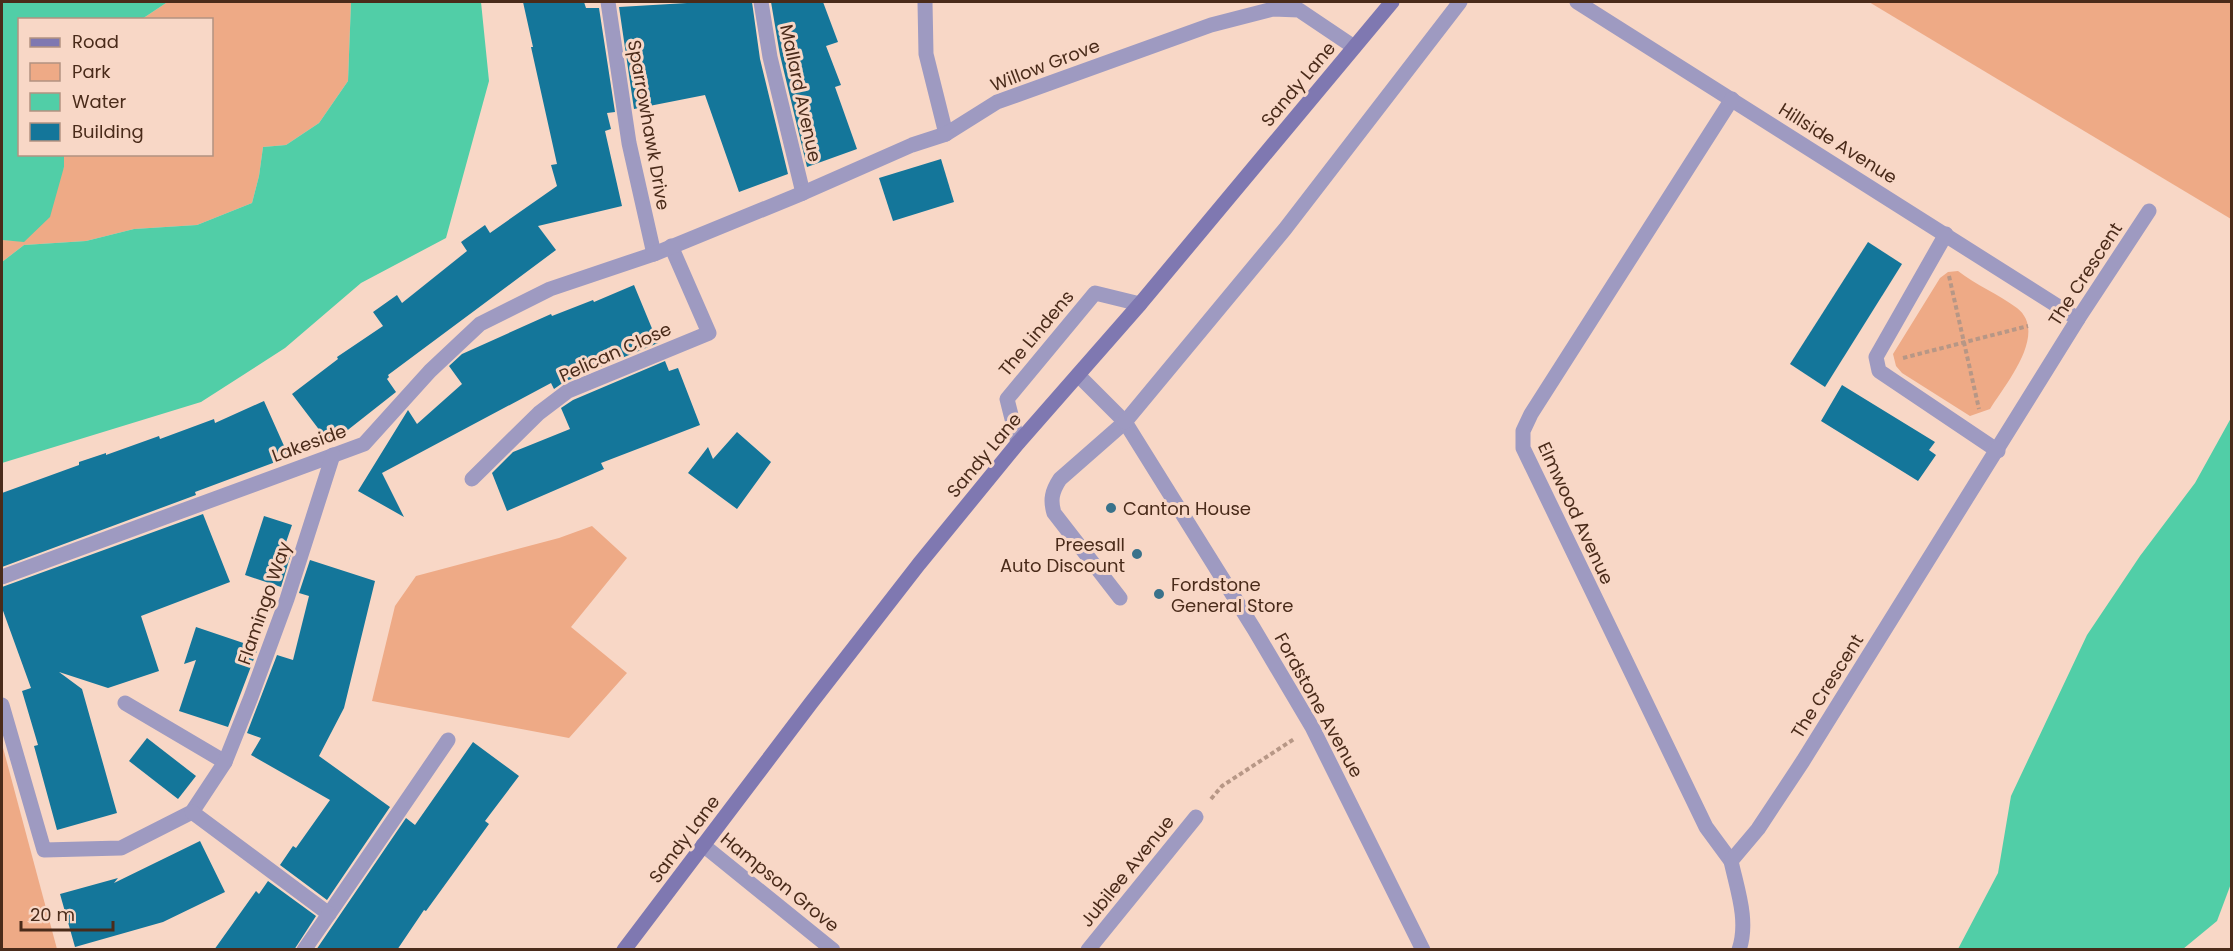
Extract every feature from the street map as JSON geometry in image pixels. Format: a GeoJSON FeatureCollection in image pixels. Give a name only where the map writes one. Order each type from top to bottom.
{"type":"FeatureCollection","features":[{"type":"Feature","properties":{"kind":"main road","name":"Sandy Lane"},"geometry":{"type":"LineString","coordinates":[[624,950],[919,564],[1018,443],[1140,303],[1392,2]]}},
{"type":"Feature","properties":{"kind":"street","name":"Sparrowhawk Drive"},"geometry":{"type":"LineString","coordinates":[[608,2],[629,143],[654,254]]}},
{"type":"Feature","properties":{"kind":"street","name":"Mallard Avenue"},"geometry":{"type":"LineString","coordinates":[[761,2],[770,57],[803,193]]}},
{"type":"Feature","properties":{"kind":"street"},"geometry":{"type":"LineString","coordinates":[[925,2],[926,54],[946,134]]}},
{"type":"Feature","properties":{"kind":"street"},"geometry":{"type":"LineString","coordinates":[[1120,598],[1054,513],[1051,503],[1053,489],[1060,479],[1125,422],[1285,229],[1460,2]]}},
{"type":"Feature","properties":{"kind":"street","name":"Hillside Avenue"},"geometry":{"type":"LineString","coordinates":[[1577,2],[2079,319]]}},
{"type":"Feature","properties":{"kind":"street","name":"Willow Grove"},"geometry":{"type":"LineString","coordinates":[[654,254],[912,146],[946,134],[997,102],[1211,25],[1273,9],[1299,10],[1354,47]]}},
{"type":"Feature","properties":{"kind":"street","name":"Elmwood Avenue"},"geometry":{"type":"LineString","coordinates":[[1731,861],[1706,826],[1528,463],[1523,448],[1523,431],[1531,414],[1732,99]]}},
{"type":"Feature","properties":{"kind":"street","name":"The Crescent"},"geometry":{"type":"LineString","coordinates":[[1731,861],[1758,829],[1803,761],[2149,211]]}},
{"type":"Feature","properties":{"kind":"street"},"geometry":{"type":"LineString","coordinates":[[1946,234],[1876,357],[1879,371],[1998,451]]}},
{"type":"Feature","properties":{"kind":"street","name":"Pelican Close"},"geometry":{"type":"LineString","coordinates":[[472,479],[539,412],[568,391],[709,333],[671,246]]}},
{"type":"Feature","properties":{"kind":"street","name":"Lakeside"},"geometry":{"type":"LineString","coordinates":[[2,577],[364,444],[430,371],[480,324],[550,289],[654,254]]}},
{"type":"Feature","properties":{"kind":"street","name":"The Lindens"},"geometry":{"type":"LineString","coordinates":[[1018,443],[1007,399],[1095,292],[1140,303]]}},
{"type":"Feature","properties":{"kind":"street","name":"Fordstone Avenue"},"geometry":{"type":"LineString","coordinates":[[1078,375],[1125,422],[1254,629],[1312,727],[1423,950]]}},
{"type":"Feature","properties":{"kind":"street","name":"Flamingo Way"},"geometry":{"type":"LineString","coordinates":[[2,705],[44,850],[121,848],[192,812],[225,762],[287,600],[333,455]]}},
{"type":"Feature","properties":{"kind":"street"},"geometry":{"type":"LineString","coordinates":[[124,703],[225,762]]}},
{"type":"Feature","properties":{"kind":"street"},"geometry":{"type":"LineString","coordinates":[[304,950],[448,740]]}},
{"type":"Feature","properties":{"kind":"street"},"geometry":{"type":"LineString","coordinates":[[192,812],[329,914]]}},
{"type":"Feature","properties":{"kind":"street","name":"Jubilee Avenue"},"geometry":{"type":"LineString","coordinates":[[1088,950],[1196,817]]}},
{"type":"Feature","properties":{"kind":"street","name":"Hampson Grove"},"geometry":{"type":"LineString","coordinates":[[703,845],[833,950]]}},
{"type":"Feature","properties":{"kind":"street"},"geometry":{"type":"LineString","coordinates":[[1731,861],[1742,910],[1744,937],[1739,950]]}},
{"type":"Feature","properties":{"kind":"path"},"geometry":{"type":"LineString","coordinates":[[1948,272],[1980,414]]}},
{"type":"Feature","properties":{"kind":"path"},"geometry":{"type":"LineString","coordinates":[[1894,360],[2028,327]]}},
{"type":"Feature","properties":{"kind":"path"},"geometry":{"type":"LineString","coordinates":[[1196,817],[1222,786],[1312,727]]}},
{"type":"Feature","properties":{"kind":"green space"},"geometry":{"type":"Polygon","coordinates":[[[351,2],[348,81],[319,123],[286,145],[263,147],[252,203],[197,225],[134,229],[86,241],[24,245],[2,262],[2,240],[24,241],[64,167],[64,156],[213,156],[213,18],[144,18],[166,3],[351,2]]]}},
{"type":"Feature","properties":{"kind":"green space"},"geometry":{"type":"Polygon","coordinates":[[[1869,2],[2231,2],[2231,219],[1869,2]]]}},
{"type":"Feature","properties":{"kind":"green space"},"geometry":{"type":"Polygon","coordinates":[[[1958,271],[2017,308],[2026,319],[2028,331],[2021,359],[1990,409],[1970,416],[1902,373],[1896,366],[1893,354],[1940,278],[1948,272],[1958,271]]]}},
{"type":"Feature","properties":{"kind":"green space"},"geometry":{"type":"Polygon","coordinates":[[[592,526],[627,558],[571,627],[627,673],[569,738],[372,701],[395,606],[416,576],[559,538],[592,526]]]}},
{"type":"Feature","properties":{"kind":"green space"},"geometry":{"type":"Polygon","coordinates":[[[2,744],[57,949],[2,949],[2,744]]]}},
{"type":"Feature","properties":{"kind":"water"},"geometry":{"type":"Polygon","coordinates":[[[2,2],[175,2],[166,3],[144,18],[18,18],[18,156],[64,156],[64,167],[50,217],[24,242],[2,240],[2,2]]]}},
{"type":"Feature","properties":{"kind":"water"},"geometry":{"type":"Polygon","coordinates":[[[351,2],[481,2],[489,81],[446,238],[361,283],[285,348],[201,402],[2,463],[2,262],[24,245],[86,241],[134,229],[197,225],[252,203],[263,147],[286,145],[319,123],[348,81],[351,2]]]}},
{"type":"Feature","properties":{"kind":"water"},"geometry":{"type":"Polygon","coordinates":[[[2231,418],[2232,881],[2217,921],[2183,949],[1958,949],[1998,873],[2011,796],[2087,635],[2140,556],[2195,483],[2231,418]]]}},
{"type":"Feature","properties":{"kind":"building"},"geometry":{"type":"Polygon","coordinates":[[[523,2],[584,2],[586,8],[599,8],[615,112],[607,113],[611,129],[605,131],[622,206],[538,226],[556,250],[388,375],[387,379],[396,392],[330,444],[292,394],[338,359],[337,357],[383,326],[373,312],[397,295],[402,303],[467,251],[461,242],[485,225],[490,233],[557,186],[551,165],[557,164],[523,2]]]}},
{"type":"Feature","properties":{"kind":"building"},"geometry":{"type":"Polygon","coordinates":[[[704,2],[752,2],[760,59],[788,174],[739,192],[705,95],[634,109],[619,7],[704,2]]]}},
{"type":"Feature","properties":{"kind":"building"},"geometry":{"type":"Polygon","coordinates":[[[771,2],[823,2],[838,42],[826,46],[841,85],[835,87],[857,149],[807,167],[780,55],[771,2]]]}},
{"type":"Feature","properties":{"kind":"building"},"geometry":{"type":"Polygon","coordinates":[[[941,159],[954,202],[893,221],[879,178],[941,159]]]}},
{"type":"Feature","properties":{"kind":"building"},"geometry":{"type":"Polygon","coordinates":[[[1868,242],[1902,264],[1825,387],[1790,364],[1868,242]]]}},
{"type":"Feature","properties":{"kind":"building"},"geometry":{"type":"Polygon","coordinates":[[[634,285],[658,343],[564,382],[554,389],[551,383],[382,473],[404,517],[358,491],[408,410],[417,424],[462,384],[449,366],[462,354],[551,314],[552,316],[593,300],[594,302],[634,285]]]}},
{"type":"Feature","properties":{"kind":"building"},"geometry":{"type":"Polygon","coordinates":[[[665,361],[669,371],[678,368],[700,425],[601,463],[604,469],[507,511],[492,473],[513,452],[570,429],[561,408],[573,400],[665,361]]]}},
{"type":"Feature","properties":{"kind":"building"},"geometry":{"type":"Polygon","coordinates":[[[1842,385],[1935,442],[1929,450],[1936,455],[1918,481],[1821,421],[1842,385]]]}},
{"type":"Feature","properties":{"kind":"building"},"geometry":{"type":"Polygon","coordinates":[[[264,401],[289,457],[195,492],[196,495],[2,567],[2,493],[106,453],[106,455],[159,436],[160,439],[214,419],[215,423],[264,401]]]}},
{"type":"Feature","properties":{"kind":"building"},"geometry":{"type":"Polygon","coordinates":[[[737,432],[771,462],[737,509],[688,473],[708,447],[713,459],[737,432]]]}},
{"type":"Feature","properties":{"kind":"building"},"geometry":{"type":"Polygon","coordinates":[[[203,514],[230,582],[141,616],[159,671],[108,688],[59,672],[82,689],[117,813],[57,830],[34,746],[38,745],[22,691],[31,688],[2,608],[2,587],[203,514]]]}},
{"type":"Feature","properties":{"kind":"building"},"geometry":{"type":"Polygon","coordinates":[[[264,516],[292,525],[283,551],[291,554],[281,587],[245,575],[264,516]]]}},
{"type":"Feature","properties":{"kind":"building"},"geometry":{"type":"Polygon","coordinates":[[[310,560],[375,581],[344,708],[319,756],[390,807],[327,900],[280,865],[293,846],[296,848],[330,800],[251,755],[261,738],[247,733],[277,655],[293,660],[309,596],[299,593],[310,560]]]}},
{"type":"Feature","properties":{"kind":"building"},"geometry":{"type":"Polygon","coordinates":[[[196,627],[258,648],[228,727],[179,711],[196,660],[184,664],[196,627]]]}},
{"type":"Feature","properties":{"kind":"building"},"geometry":{"type":"Polygon","coordinates":[[[147,738],[196,776],[178,799],[129,761],[147,738]]]}},
{"type":"Feature","properties":{"kind":"building"},"geometry":{"type":"Polygon","coordinates":[[[473,742],[519,776],[485,821],[489,824],[397,950],[316,950],[406,818],[415,825],[473,742]]]}},
{"type":"Feature","properties":{"kind":"building"},"geometry":{"type":"Polygon","coordinates":[[[200,841],[225,892],[163,922],[75,947],[60,894],[118,878],[114,883],[200,841]]]}},
{"type":"Feature","properties":{"kind":"building"},"geometry":{"type":"Polygon","coordinates":[[[268,881],[316,916],[294,950],[214,950],[256,891],[259,894],[268,881]]]}},
{"type":"Feature","properties":{"kind":"place","name":"Canton House"},"geometry":{"type":"Point","coordinates":[1111,508]}},
{"type":"Feature","properties":{"kind":"place","name":"Preesall Auto Discount"},"geometry":{"type":"Point","coordinates":[1137,554]}},
{"type":"Feature","properties":{"kind":"place","name":"Fordstone General Store"},"geometry":{"type":"Point","coordinates":[1159,594]}}]}
